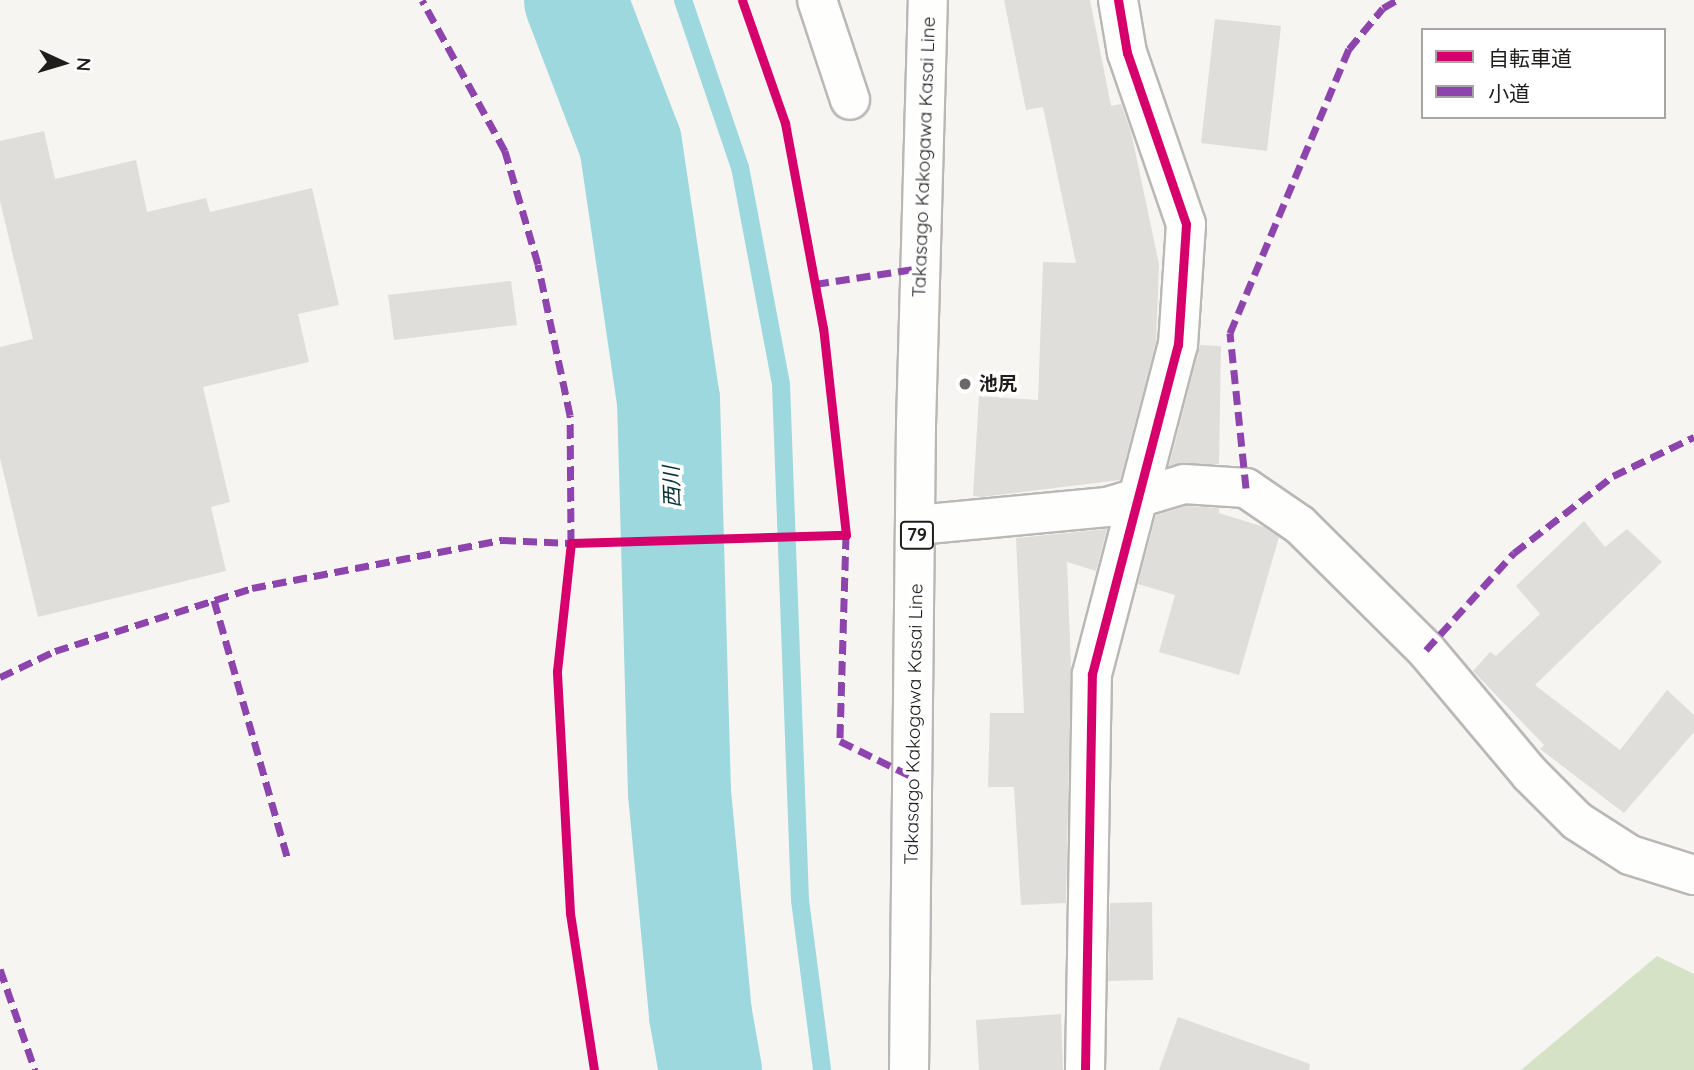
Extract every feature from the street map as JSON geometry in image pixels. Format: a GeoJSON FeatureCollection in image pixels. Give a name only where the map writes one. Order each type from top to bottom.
{"type":"FeatureCollection","features":[{"type":"Feature","properties":{"kind":"street"},"geometry":{"type":"LineString","coordinates":[[817,0],[850,100]]}},
{"type":"Feature","properties":{"kind":"street","name":"Takasago Kakogawa Kasai Line"},"geometry":{"type":"LineString","coordinates":[[909,1070],[928,0]]}},
{"type":"Feature","properties":{"kind":"street"},"geometry":{"type":"LineString","coordinates":[[1085,1070],[1092,674],[1113,581],[1141,499],[1178,345],[1186,224],[1128,53],[1118,0]]}},
{"type":"Feature","properties":{"kind":"street"},"geometry":{"type":"LineString","coordinates":[[917,525],[1107,507],[1184,484],[1246,488],[1300,524],[1426,650],[1530,774],[1577,821],[1630,855],[1694,875]]}},
{"type":"Feature","properties":{"kind":"green space"},"geometry":{"type":"Polygon","coordinates":[[[1657,956],[1694,974],[1694,1070],[1521,1070],[1657,956]]]}},
{"type":"Feature","properties":{"kind":"building"},"geometry":{"type":"Polygon","coordinates":[[[1004,0],[1090,0],[1111,106],[1121,104],[1131,132],[1159,264],[1156,343],[1120,480],[982,497],[973,496],[979,396],[1038,400],[1043,262],[1076,263],[1043,107],[1026,110],[1004,0]]]}},
{"type":"Feature","properties":{"kind":"building"},"geometry":{"type":"Polygon","coordinates":[[[1215,19],[1281,26],[1267,151],[1201,143],[1215,19]]]}},
{"type":"Feature","properties":{"kind":"building"},"geometry":{"type":"Polygon","coordinates":[[[44,131],[55,179],[136,160],[147,212],[206,198],[210,212],[312,188],[339,305],[298,314],[309,362],[203,387],[230,502],[211,507],[226,571],[38,617],[0,458],[0,347],[33,339],[0,201],[0,141],[44,131]]]}},
{"type":"Feature","properties":{"kind":"building"},"geometry":{"type":"Polygon","coordinates":[[[511,281],[517,325],[394,340],[388,295],[511,281]]]}},
{"type":"Feature","properties":{"kind":"building"},"geometry":{"type":"Polygon","coordinates":[[[1200,345],[1221,346],[1219,464],[1169,466],[1200,345]]]}},
{"type":"Feature","properties":{"kind":"building"},"geometry":{"type":"Polygon","coordinates":[[[1186,506],[1219,508],[1219,513],[1264,527],[1279,537],[1239,675],[1159,652],[1175,595],[1138,584],[1156,515],[1186,506]]]}},
{"type":"Feature","properties":{"kind":"building"},"geometry":{"type":"Polygon","coordinates":[[[1584,521],[1605,547],[1627,529],[1662,562],[1535,685],[1620,750],[1667,690],[1694,715],[1694,732],[1624,813],[1540,749],[1544,745],[1473,671],[1490,652],[1496,656],[1540,614],[1516,586],[1584,521]]]}},
{"type":"Feature","properties":{"kind":"building"},"geometry":{"type":"Polygon","coordinates":[[[1107,529],[1096,571],[1067,562],[1071,667],[1066,903],[1021,905],[1014,787],[988,787],[990,713],[1024,713],[1016,538],[1107,529]]]}},
{"type":"Feature","properties":{"kind":"building"},"geometry":{"type":"Polygon","coordinates":[[[1152,902],[1153,980],[1108,981],[1110,903],[1152,902]]]}},
{"type":"Feature","properties":{"kind":"building"},"geometry":{"type":"Polygon","coordinates":[[[1061,1014],[1063,1070],[979,1070],[976,1020],[1061,1014]]]}},
{"type":"Feature","properties":{"kind":"building"},"geometry":{"type":"Polygon","coordinates":[[[1178,1017],[1310,1064],[1309,1070],[1159,1070],[1178,1017]]]}},
{"type":"Feature","properties":{"kind":"waterway","name":"西川"},"geometry":{"type":"LineString","coordinates":[[575,0],[630,143],[668,399],[679,792],[700,1014],[710,1070]]}},
{"type":"Feature","properties":{"kind":"waterway"},"geometry":{"type":"LineString","coordinates":[[683,0],[740,167],[781,384],[800,900],[822,1070]]}},
{"type":"Feature","properties":{"kind":"marked path"},"geometry":{"type":"LineString","coordinates":[[0,677],[55,651],[252,588],[502,540],[571,543],[570,415],[538,264],[505,151],[422,0]]}},
{"type":"Feature","properties":{"kind":"marked path"},"geometry":{"type":"LineString","coordinates":[[1246,488],[1230,333],[1349,49],[1383,8],[1397,0]]}},
{"type":"Feature","properties":{"kind":"marked path"},"geometry":{"type":"LineString","coordinates":[[815,284],[921,268]]}},
{"type":"Feature","properties":{"kind":"marked path"},"geometry":{"type":"LineString","coordinates":[[1426,650],[1514,553],[1613,476],[1694,437]]}},
{"type":"Feature","properties":{"kind":"marked path"},"geometry":{"type":"LineString","coordinates":[[846,535],[840,741],[913,777]]}},
{"type":"Feature","properties":{"kind":"marked path"},"geometry":{"type":"LineString","coordinates":[[214,600],[288,860]]}},
{"type":"Feature","properties":{"kind":"marked path"},"geometry":{"type":"LineString","coordinates":[[0,969],[35,1070]]}},
{"type":"Feature","properties":{"kind":"cycle path"},"geometry":{"type":"LineString","coordinates":[[594,1070],[570,913],[557,671],[571,543],[846,535],[823,328],[785,123],[742,0]]}},
{"type":"Feature","properties":{"kind":"cycle path"},"geometry":{"type":"LineString","coordinates":[[1085,1070],[1092,674],[1178,345],[1186,224],[1127,53],[1118,0]]}},
{"type":"Feature","properties":{"kind":"place","name":"池尻"},"geometry":{"type":"Point","coordinates":[965,384]}}]}
